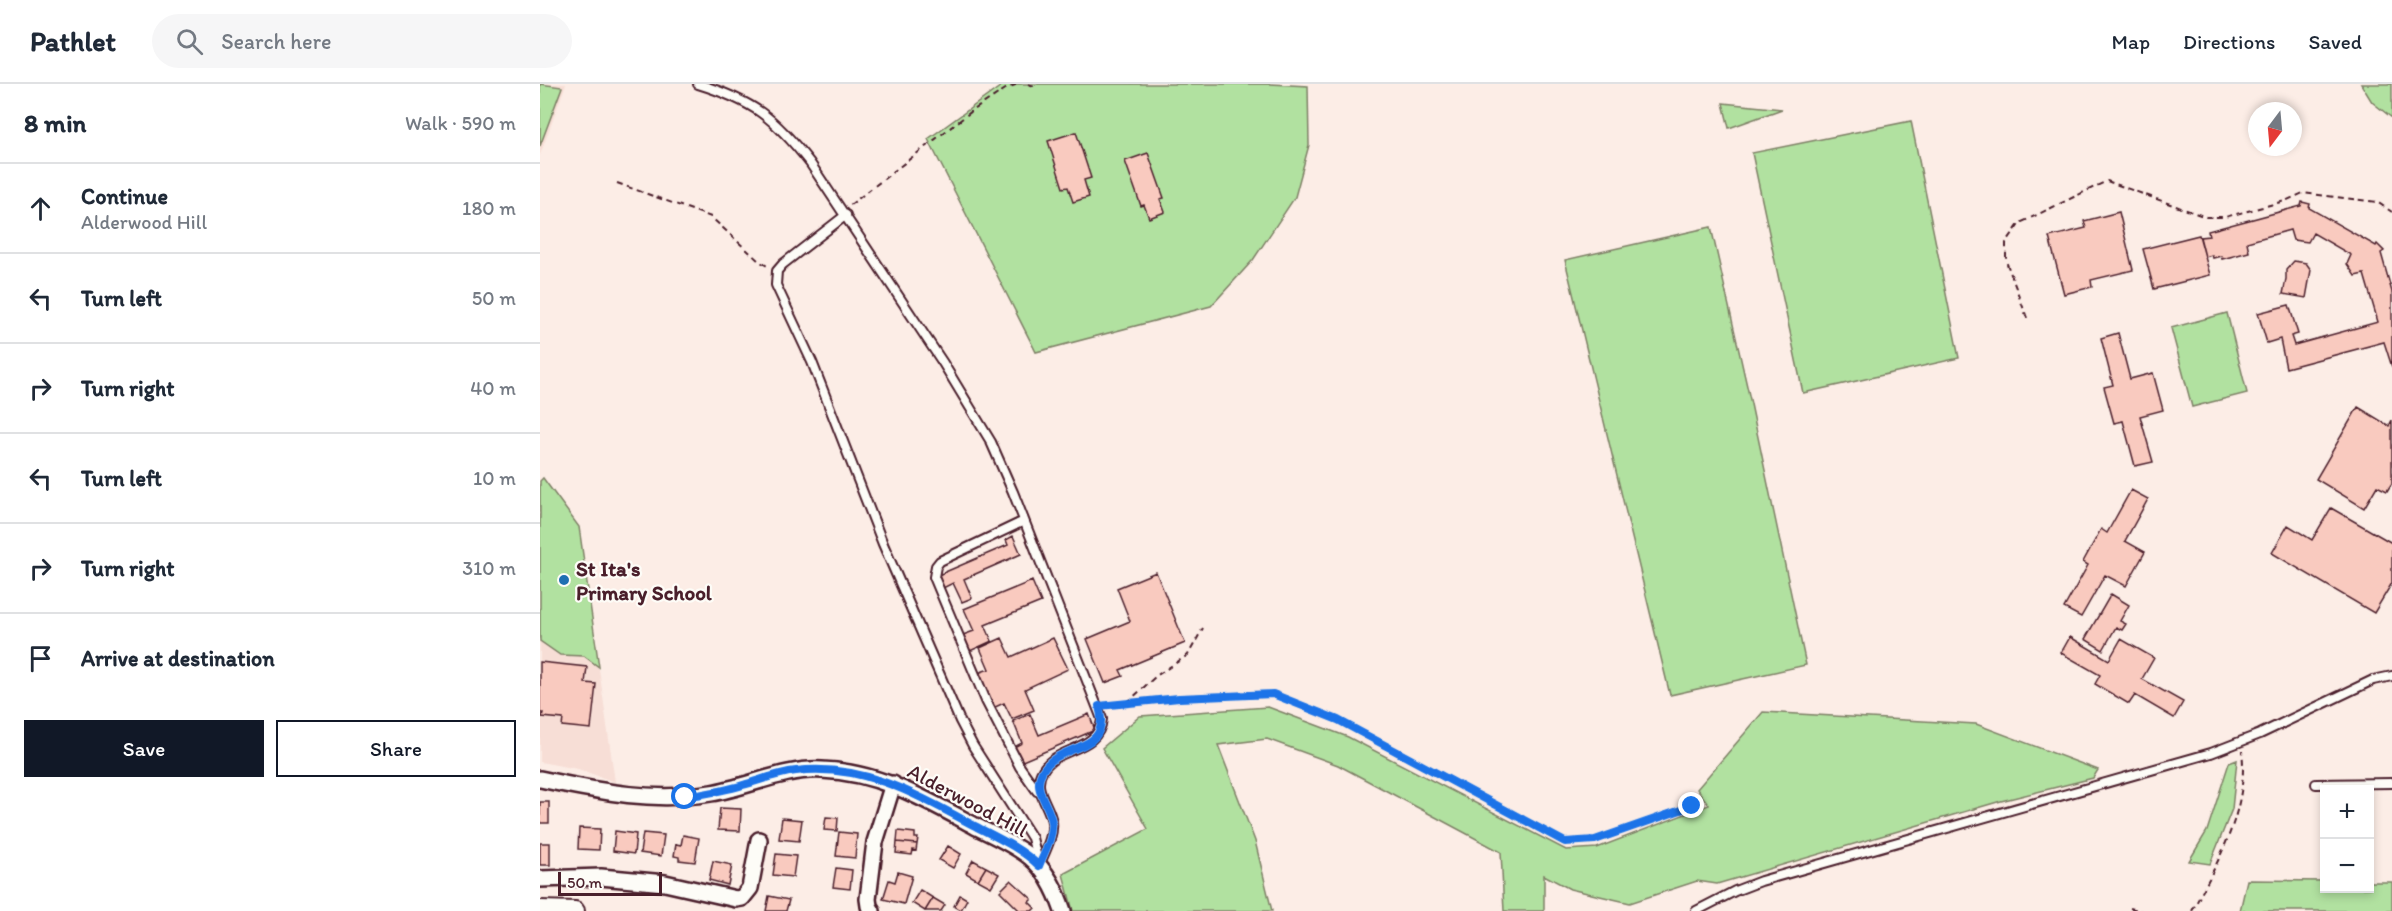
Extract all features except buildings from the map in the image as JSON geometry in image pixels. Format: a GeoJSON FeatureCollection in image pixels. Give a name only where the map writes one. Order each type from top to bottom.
{"type":"FeatureCollection","features":[{"type":"Feature","properties":{"kind":"street","name":"Alderwood Hill"},"geometry":{"type":"LineString","coordinates":[[540,778],[616,794],[652,798],[714,793],[803,771],[850,772],[893,784],[1030,857],[1046,874],[1063,911]]}},
{"type":"Feature","properties":{"kind":"street"},"geometry":{"type":"LineString","coordinates":[[872,911],[868,899],[875,842],[893,784]]}},
{"type":"Feature","properties":{"kind":"street"},"geometry":{"type":"LineString","coordinates":[[540,879],[601,877],[665,884],[719,896],[742,898],[750,888],[759,840]]}},
{"type":"Feature","properties":{"kind":"street"},"geometry":{"type":"LineString","coordinates":[[540,910],[574,911]]}},
{"type":"Feature","properties":{"kind":"lane"},"geometry":{"type":"LineString","coordinates":[[698,84],[751,104],[767,115],[794,142],[845,213],[978,420],[1001,465],[1099,706],[1102,719],[1098,735],[1088,743],[1054,759],[1044,767],[1039,778],[1038,786],[1049,812],[1052,830],[1039,866]]}},
{"type":"Feature","properties":{"kind":"lane"},"geometry":{"type":"LineString","coordinates":[[845,213],[777,271],[776,285],[812,362],[878,534],[913,614],[973,746],[1032,838],[1039,866]]}},
{"type":"Feature","properties":{"kind":"lane"},"geometry":{"type":"LineString","coordinates":[[1024,521],[940,561],[936,566],[934,577],[986,701],[1020,767],[1042,797]]}},
{"type":"Feature","properties":{"kind":"lane"},"geometry":{"type":"LineString","coordinates":[[1696,911],[1761,881],[2124,779],[2241,742],[2373,680],[2392,676]]}},
{"type":"Feature","properties":{"kind":"lane"},"geometry":{"type":"LineString","coordinates":[[2316,784],[2392,783]]}},
{"type":"Feature","properties":{"kind":"path"},"geometry":{"type":"LineString","coordinates":[[845,213],[972,111],[1007,88],[1018,84]]}},
{"type":"Feature","properties":{"kind":"path"},"geometry":{"type":"LineString","coordinates":[[1028,84],[1037,87]]}},
{"type":"Feature","properties":{"kind":"path"},"geometry":{"type":"LineString","coordinates":[[2027,318],[2006,261],[2006,243],[2020,224],[2107,181],[2206,217],[2225,217],[2285,201],[2303,193],[2377,202],[2392,212]]}},
{"type":"Feature","properties":{"kind":"path"},"geometry":{"type":"LineString","coordinates":[[617,183],[711,217],[759,261],[777,271]]}},
{"type":"Feature","properties":{"kind":"path"},"geometry":{"type":"LineString","coordinates":[[1127,703],[1156,676],[1188,655],[1203,628]]}},
{"type":"Feature","properties":{"kind":"path"},"geometry":{"type":"LineString","coordinates":[[1099,706],[1179,698],[1273,694],[1338,720],[1565,842],[1595,840],[1692,806]]}},
{"type":"Feature","properties":{"kind":"path"},"geometry":{"type":"LineString","coordinates":[[2192,911],[2230,837],[2245,773],[2241,742]]}},
{"type":"Feature","properties":{"kind":"path"},"geometry":{"type":"LineString","coordinates":[[2130,908],[2141,911]]}},
{"type":"Feature","properties":{"kind":"shaded area"},"geometry":{"type":"Polygon","coordinates":[[[540,84],[566,84],[540,155],[540,84]]]}},
{"type":"Feature","properties":{"kind":"shaded area","name":"St Ita's Primary School"},"geometry":{"type":"Polygon","coordinates":[[[543,478],[579,527],[615,782],[578,769],[540,762],[540,481],[543,478]]]}},
{"type":"Feature","properties":{"kind":"green space"},"geometry":{"type":"Polygon","coordinates":[[[540,84],[562,87],[540,146],[540,84]]]}},
{"type":"Feature","properties":{"kind":"green space"},"geometry":{"type":"Polygon","coordinates":[[[1004,84],[1308,86],[1309,145],[1295,197],[1253,260],[1211,306],[1036,352],[928,139],[1004,84]]]}},
{"type":"Feature","properties":{"kind":"green space"},"geometry":{"type":"Polygon","coordinates":[[[2361,84],[2392,84],[2392,118],[2372,102],[2361,84]]]}},
{"type":"Feature","properties":{"kind":"green space"},"geometry":{"type":"Polygon","coordinates":[[[1723,103],[1782,109],[1729,128],[1723,103]]]}},
{"type":"Feature","properties":{"kind":"green space"},"geometry":{"type":"Polygon","coordinates":[[[1911,121],[1959,358],[1803,393],[1752,153],[1911,121]]]}},
{"type":"Feature","properties":{"kind":"green space"},"geometry":{"type":"Polygon","coordinates":[[[1711,227],[1806,665],[1670,695],[1565,260],[1711,227]]]}},
{"type":"Feature","properties":{"kind":"green space"},"geometry":{"type":"Polygon","coordinates":[[[2227,313],[2247,393],[2192,407],[2171,328],[2227,313]]]}},
{"type":"Feature","properties":{"kind":"green space"},"geometry":{"type":"Polygon","coordinates":[[[543,478],[579,527],[599,667],[584,656],[560,655],[540,641],[540,481],[543,478]]]}},
{"type":"Feature","properties":{"kind":"green space"},"geometry":{"type":"Polygon","coordinates":[[[1268,707],[1348,737],[1566,850],[1597,848],[1709,805],[1697,789],[1763,712],[1976,724],[2098,770],[2093,778],[2001,801],[1717,884],[1697,881],[1630,903],[1570,889],[1544,875],[1544,911],[1504,911],[1501,852],[1338,765],[1267,739],[1218,745],[1255,841],[1272,911],[1073,911],[1063,874],[1148,829],[1102,748],[1140,716],[1268,707]]]}},
{"type":"Feature","properties":{"kind":"green space"},"geometry":{"type":"Polygon","coordinates":[[[2237,760],[2232,809],[2210,864],[2189,861],[2207,831],[2229,763],[2237,760]]]}},
{"type":"Feature","properties":{"kind":"green space"},"geometry":{"type":"Polygon","coordinates":[[[2247,880],[2320,881],[2320,893],[2374,893],[2374,882],[2392,882],[2392,911],[2240,911],[2247,880]]]}},
{"type":"Feature","properties":{"kind":"place","name":"St Ita's Primary School"},"geometry":{"type":"Point","coordinates":[564,580]}},
{"type":"Feature","properties":{"kind":"route"},"geometry":{"type":"LineString","coordinates":[[685,797],[714,793],[795,771],[850,772],[871,776],[932,803],[1012,846],[1030,857],[1039,866],[1052,830],[1049,812],[1038,786],[1039,778],[1044,767],[1054,759],[1088,743],[1098,735],[1102,727],[1099,706],[1179,698],[1273,694],[1338,720],[1565,842],[1595,840],[1692,806]]}}]}
